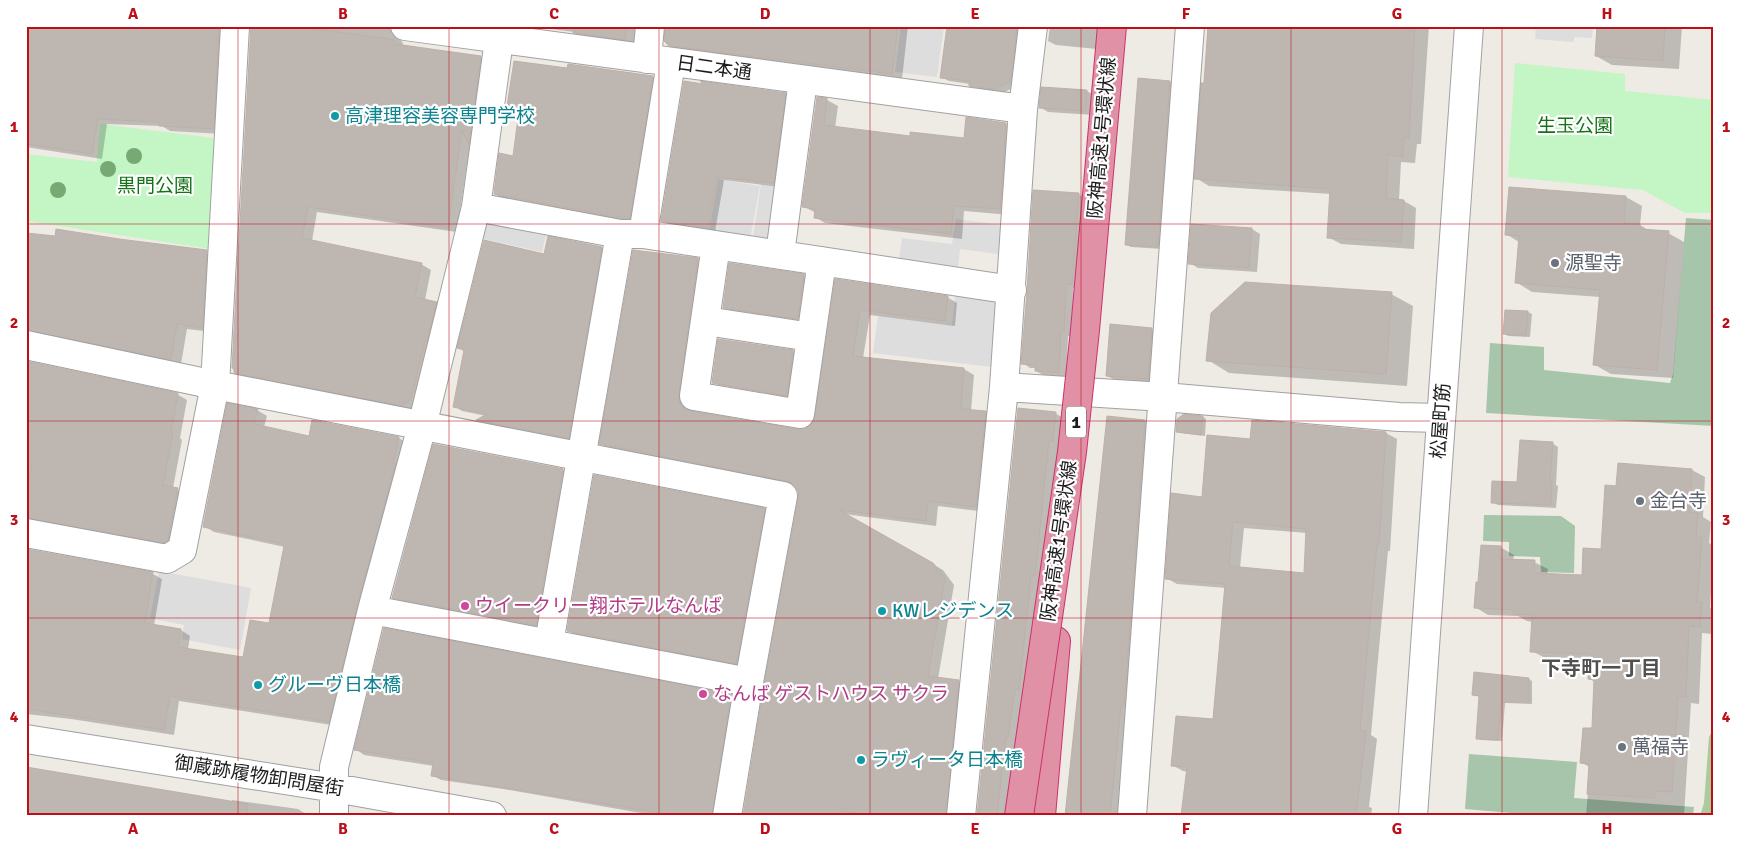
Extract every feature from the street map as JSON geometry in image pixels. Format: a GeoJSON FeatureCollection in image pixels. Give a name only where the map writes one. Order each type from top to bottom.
{"type":"FeatureCollection","features":[{"type":"Feature","properties":{"kind":"highway","name":"阪神高速1号環状線"},"geometry":{"type":"LineString","coordinates":[[1018,816],[1072,452],[1085,330],[1112,26]]}},
{"type":"Feature","properties":{"kind":"highway"},"geometry":{"type":"LineString","coordinates":[[1041,816],[1072,452]]}},
{"type":"Feature","properties":{"kind":"street"},"geometry":{"type":"LineString","coordinates":[[26,533],[167,559],[182,550],[215,385],[236,26]]}},
{"type":"Feature","properties":{"kind":"street","name":"日二本通"},"geometry":{"type":"LineString","coordinates":[[405,26],[1023,109]]}},
{"type":"Feature","properties":{"kind":"street"},"geometry":{"type":"LineString","coordinates":[[549,643],[580,457],[632,234],[659,61],[650,26]]}},
{"type":"Feature","properties":{"kind":"street"},"geometry":{"type":"LineString","coordinates":[[961,816],[1004,387],[1023,109],[1033,26]]}},
{"type":"Feature","properties":{"kind":"street"},"geometry":{"type":"LineString","coordinates":[[1132,816],[1190,26]]}},
{"type":"Feature","properties":{"kind":"street","name":"松屋町筋"},"geometry":{"type":"LineString","coordinates":[[1413,816],[1469,26]]}},
{"type":"Feature","properties":{"kind":"street"},"geometry":{"type":"LineString","coordinates":[[334,816],[334,767],[372,610],[422,426],[476,208],[499,40]]}},
{"type":"Feature","properties":{"kind":"street"},"geometry":{"type":"LineString","coordinates":[[780,254],[803,80]]}},
{"type":"Feature","properties":{"kind":"street"},"geometry":{"type":"LineString","coordinates":[[476,208],[632,234],[780,254],[1012,290]]}},
{"type":"Feature","properties":{"kind":"street"},"geometry":{"type":"LineString","coordinates":[[716,246],[694,396],[800,414],[822,261]]}},
{"type":"Feature","properties":{"kind":"street"},"geometry":{"type":"LineString","coordinates":[[706,322],[811,337]]}},
{"type":"Feature","properties":{"kind":"street"},"geometry":{"type":"LineString","coordinates":[[26,344],[215,385],[783,496],[726,816]]}},
{"type":"Feature","properties":{"kind":"street"},"geometry":{"type":"LineString","coordinates":[[1004,387],[1399,417],[1441,418]]}},
{"type":"Feature","properties":{"kind":"street"},"geometry":{"type":"LineString","coordinates":[[372,610],[749,682]]}},
{"type":"Feature","properties":{"kind":"street","name":"御蔵跡履物卸問屋街"},"geometry":{"type":"LineString","coordinates":[[26,739],[335,788],[492,816]]}},
{"type":"Feature","properties":{"kind":"green space","name":"生玉公園"},"geometry":{"type":"Polygon","coordinates":[[[1515,63],[1625,74],[1625,91],[1714,100],[1714,213],[1685,213],[1643,190],[1508,177],[1515,63]]]}},
{"type":"Feature","properties":{"kind":"green space","name":"黒門公園"},"geometry":{"type":"Polygon","coordinates":[[[100,124],[221,139],[212,249],[26,221],[26,154],[97,162],[100,124]]]}},
{"type":"Feature","properties":{"kind":"green space"},"geometry":{"type":"Polygon","coordinates":[[[1686,218],[1714,220],[1714,426],[1486,413],[1490,343],[1544,347],[1544,370],[1670,383],[1673,374],[1686,218]]]}},
{"type":"Feature","properties":{"kind":"green space"},"geometry":{"type":"Polygon","coordinates":[[[1484,515],[1561,516],[1575,526],[1574,573],[1541,572],[1540,557],[1509,556],[1509,542],[1483,541],[1484,515]]]}},
{"type":"Feature","properties":{"kind":"green space"},"geometry":{"type":"Polygon","coordinates":[[[1714,728],[1714,816],[1700,816],[1704,803],[1709,737],[1714,728]]]}},
{"type":"Feature","properties":{"kind":"green space"},"geometry":{"type":"Polygon","coordinates":[[[1469,754],[1577,762],[1574,798],[1694,807],[1693,816],[1546,816],[1465,809],[1469,754]]]}},
{"type":"Feature","properties":{"kind":"shaded area"},"geometry":{"type":"Polygon","coordinates":[[[901,26],[944,26],[937,77],[895,72],[901,26]]]}},
{"type":"Feature","properties":{"kind":"shaded area"},"geometry":{"type":"Polygon","coordinates":[[[1536,26],[1593,26],[1592,38],[1574,37],[1574,42],[1535,39],[1536,26]]]}},
{"type":"Feature","properties":{"kind":"shaded area"},"geometry":{"type":"Polygon","coordinates":[[[718,179],[760,186],[750,239],[709,232],[718,179]]]}},
{"type":"Feature","properties":{"kind":"shaded area"},"geometry":{"type":"Polygon","coordinates":[[[761,184],[782,187],[775,242],[753,238],[761,184]]]}},
{"type":"Feature","properties":{"kind":"shaded area"},"geometry":{"type":"Polygon","coordinates":[[[485,217],[548,227],[542,252],[480,238],[485,217]]]}},
{"type":"Feature","properties":{"kind":"shaded area"},"geometry":{"type":"Polygon","coordinates":[[[956,219],[1002,225],[998,254],[960,249],[958,268],[899,260],[902,238],[952,244],[956,219]]]}},
{"type":"Feature","properties":{"kind":"shaded area"},"geometry":{"type":"Polygon","coordinates":[[[956,290],[1001,295],[992,367],[873,353],[878,316],[952,325],[956,290]]]}},
{"type":"Feature","properties":{"kind":"shaded area"},"geometry":{"type":"Polygon","coordinates":[[[159,571],[251,588],[240,650],[182,639],[184,625],[150,618],[159,571]]]}},
{"type":"Feature","properties":{"kind":"building"},"geometry":{"type":"Polygon","coordinates":[[[26,26],[219,26],[214,129],[159,126],[159,122],[98,119],[92,154],[26,144],[26,26]]]}},
{"type":"Feature","properties":{"kind":"building"},"geometry":{"type":"Polygon","coordinates":[[[251,26],[309,28],[383,38],[395,40],[395,44],[481,56],[469,145],[462,130],[448,228],[308,207],[302,238],[422,263],[415,297],[437,302],[411,399],[401,406],[234,373],[232,368],[251,26]]]}},
{"type":"Feature","properties":{"kind":"building"},"geometry":{"type":"Polygon","coordinates":[[[574,26],[627,26],[625,40],[573,33],[574,26]]]}},
{"type":"Feature","properties":{"kind":"building"},"geometry":{"type":"Polygon","coordinates":[[[665,26],[898,26],[892,74],[669,46],[664,41],[665,26]]]}},
{"type":"Feature","properties":{"kind":"building"},"geometry":{"type":"Polygon","coordinates":[[[947,26],[1017,26],[1011,81],[994,89],[969,86],[969,81],[940,78],[947,26]]]}},
{"type":"Feature","properties":{"kind":"building"},"geometry":{"type":"Polygon","coordinates":[[[1208,26],[1415,26],[1409,138],[1404,137],[1403,157],[1388,155],[1386,198],[1404,200],[1401,242],[1327,238],[1330,189],[1194,179],[1201,83],[1204,83],[1208,26]]]}},
{"type":"Feature","properties":{"kind":"building"},"geometry":{"type":"Polygon","coordinates":[[[1597,26],[1665,26],[1663,61],[1595,56],[1597,26]]]}},
{"type":"Feature","properties":{"kind":"building"},"geometry":{"type":"Polygon","coordinates":[[[514,61],[567,68],[568,64],[653,76],[630,218],[621,218],[494,194],[499,153],[513,156],[519,111],[505,109],[514,61]]]}},
{"type":"Feature","properties":{"kind":"building"},"geometry":{"type":"Polygon","coordinates":[[[1138,78],[1170,81],[1158,247],[1125,245],[1138,78]]]}},
{"type":"Feature","properties":{"kind":"building"},"geometry":{"type":"Polygon","coordinates":[[[684,81],[703,84],[700,81],[786,93],[774,183],[717,177],[708,228],[661,221],[684,81]]]}},
{"type":"Feature","properties":{"kind":"building"},"geometry":{"type":"Polygon","coordinates":[[[1041,87],[1087,90],[1086,111],[1039,108],[1041,87]]]}},
{"type":"Feature","properties":{"kind":"building"},"geometry":{"type":"Polygon","coordinates":[[[817,97],[827,98],[824,125],[910,136],[910,132],[964,138],[966,117],[1006,123],[1000,209],[954,206],[951,234],[814,218],[815,209],[802,207],[817,97]]]}},
{"type":"Feature","properties":{"kind":"building","name":"源聖寺"},"geometry":{"type":"Polygon","coordinates":[[[1509,187],[1626,196],[1624,223],[1640,224],[1640,229],[1669,231],[1657,370],[1593,365],[1600,290],[1515,283],[1519,236],[1505,235],[1509,187]]]}},
{"type":"Feature","properties":{"kind":"building"},"geometry":{"type":"Polygon","coordinates":[[[1033,190],[1079,193],[1072,285],[1066,284],[1064,332],[1061,332],[1059,373],[1035,371],[1035,365],[1021,364],[1033,190]]]}},
{"type":"Feature","properties":{"kind":"building"},"geometry":{"type":"Polygon","coordinates":[[[1191,224],[1252,228],[1249,268],[1188,264],[1191,224]]]}},
{"type":"Feature","properties":{"kind":"building"},"geometry":{"type":"Polygon","coordinates":[[[56,229],[207,250],[203,328],[177,324],[171,360],[26,330],[26,233],[55,236],[56,229]]]}},
{"type":"Feature","properties":{"kind":"building"},"geometry":{"type":"Polygon","coordinates":[[[548,236],[602,247],[569,438],[476,420],[487,414],[453,407],[464,350],[457,348],[484,240],[544,254],[548,236]]]}},
{"type":"Feature","properties":{"kind":"building"},"geometry":{"type":"Polygon","coordinates":[[[633,250],[698,258],[679,394],[679,401],[684,408],[691,411],[797,429],[806,428],[812,423],[815,416],[835,279],[948,296],[945,321],[860,310],[853,356],[964,368],[961,409],[986,411],[976,507],[928,501],[926,521],[839,510],[933,563],[945,578],[928,676],[959,680],[946,816],[869,816],[842,811],[842,816],[743,816],[798,491],[794,485],[786,481],[599,444],[633,250]]]}},
{"type":"Feature","properties":{"kind":"building"},"geometry":{"type":"Polygon","coordinates":[[[729,263],[804,274],[798,319],[723,308],[729,263]]]}},
{"type":"Feature","properties":{"kind":"building"},"geometry":{"type":"Polygon","coordinates":[[[1245,282],[1392,292],[1386,374],[1206,361],[1211,313],[1245,282]]]}},
{"type":"Feature","properties":{"kind":"building"},"geometry":{"type":"Polygon","coordinates":[[[1505,310],[1528,311],[1526,336],[1503,334],[1505,310]]]}},
{"type":"Feature","properties":{"kind":"building"},"geometry":{"type":"Polygon","coordinates":[[[1110,324],[1152,328],[1148,379],[1106,376],[1110,324]]]}},
{"type":"Feature","properties":{"kind":"building"},"geometry":{"type":"Polygon","coordinates":[[[718,339],[793,350],[787,396],[712,383],[718,339]]]}},
{"type":"Feature","properties":{"kind":"building"},"geometry":{"type":"Polygon","coordinates":[[[26,361],[178,393],[171,432],[173,433],[163,485],[178,488],[168,540],[164,543],[26,518],[26,491],[32,465],[26,464],[26,361]]]}},
{"type":"Feature","properties":{"kind":"building"},"geometry":{"type":"Polygon","coordinates":[[[227,403],[258,409],[254,424],[309,436],[312,420],[399,437],[393,464],[396,463],[357,606],[329,722],[170,696],[164,730],[26,709],[26,549],[153,572],[145,623],[181,629],[178,647],[243,657],[250,620],[269,623],[283,544],[203,527],[227,403]]]}},
{"type":"Feature","properties":{"kind":"building"},"geometry":{"type":"Polygon","coordinates":[[[1018,408],[1056,412],[1053,441],[1049,441],[1035,576],[1031,576],[1019,690],[1015,689],[1008,737],[1006,737],[997,816],[977,816],[1018,408]]]}},
{"type":"Feature","properties":{"kind":"building"},"geometry":{"type":"Polygon","coordinates":[[[1184,414],[1203,416],[1201,435],[1176,432],[1177,419],[1184,414]]]}},
{"type":"Feature","properties":{"kind":"building"},"geometry":{"type":"Polygon","coordinates":[[[1107,416],[1145,420],[1124,706],[1121,706],[1110,816],[1065,816],[1107,416]]]}},
{"type":"Feature","properties":{"kind":"building"},"geometry":{"type":"Polygon","coordinates":[[[1252,420],[1386,432],[1379,545],[1377,545],[1360,730],[1366,731],[1356,816],[1181,816],[1187,767],[1171,766],[1176,716],[1213,719],[1225,584],[1165,579],[1171,493],[1202,497],[1207,435],[1250,439],[1252,420]],[[1233,522],[1229,566],[1304,573],[1306,529],[1233,522]]]}},
{"type":"Feature","properties":{"kind":"building"},"geometry":{"type":"Polygon","coordinates":[[[1520,440],[1553,442],[1550,481],[1552,481],[1551,505],[1491,503],[1492,481],[1517,482],[1520,440]]]}},
{"type":"Feature","properties":{"kind":"building"},"geometry":{"type":"Polygon","coordinates":[[[433,444],[563,469],[536,625],[392,598],[433,444]]]}},
{"type":"Feature","properties":{"kind":"building"},"geometry":{"type":"Polygon","coordinates":[[[1618,463],[1692,469],[1689,512],[1698,513],[1696,537],[1702,537],[1697,602],[1702,602],[1700,627],[1689,626],[1686,697],[1678,697],[1672,792],[1655,791],[1655,798],[1587,794],[1589,764],[1580,763],[1583,728],[1592,728],[1594,680],[1588,679],[1589,654],[1530,652],[1532,615],[1513,614],[1513,610],[1474,608],[1481,545],[1501,546],[1500,559],[1535,560],[1534,573],[1582,575],[1583,548],[1601,549],[1605,485],[1616,486],[1618,463]]]}},
{"type":"Feature","properties":{"kind":"building"},"geometry":{"type":"Polygon","coordinates":[[[594,475],[765,508],[736,664],[567,631],[594,475]]]}},
{"type":"Feature","properties":{"kind":"building"},"geometry":{"type":"Polygon","coordinates":[[[384,628],[731,694],[712,816],[679,816],[431,776],[433,763],[354,750],[384,628]]]}},
{"type":"Feature","properties":{"kind":"building"},"geometry":{"type":"Polygon","coordinates":[[[1474,672],[1529,678],[1529,702],[1501,702],[1498,740],[1476,739],[1479,696],[1472,695],[1474,672]]]}},
{"type":"Feature","properties":{"kind":"building"},"geometry":{"type":"Polygon","coordinates":[[[26,767],[248,804],[247,816],[26,816],[26,767]]]}},
{"type":"Feature","properties":{"kind":"place","name":"高津理容美容専門学校"},"geometry":{"type":"Point","coordinates":[335,116]}},
{"type":"Feature","properties":{"kind":"place","name":"源聖寺"},"geometry":{"type":"Point","coordinates":[1555,263]}},
{"type":"Feature","properties":{"kind":"place","name":"金台寺"},"geometry":{"type":"Point","coordinates":[1640,501]}},
{"type":"Feature","properties":{"kind":"place","name":"ウイークリー翔ホテルなんば"},"geometry":{"type":"Point","coordinates":[465,606]}},
{"type":"Feature","properties":{"kind":"place","name":"KWレジデンス"},"geometry":{"type":"Point","coordinates":[882,611]}},
{"type":"Feature","properties":{"kind":"place","name":"グルーヴ日本橋"},"geometry":{"type":"Point","coordinates":[258,685]}},
{"type":"Feature","properties":{"kind":"place","name":"なんば ゲストハウス サクラ"},"geometry":{"type":"Point","coordinates":[703,694]}},
{"type":"Feature","properties":{"kind":"place","name":"萬福寺"},"geometry":{"type":"Point","coordinates":[1622,747]}},
{"type":"Feature","properties":{"kind":"place","name":"ラヴィータ日本橋"},"geometry":{"type":"Point","coordinates":[861,760]}},
{"type":"Feature","properties":{"kind":"district","name":"下寺町一丁目"},"geometry":{"type":"Point","coordinates":[1601,668]}}]}
